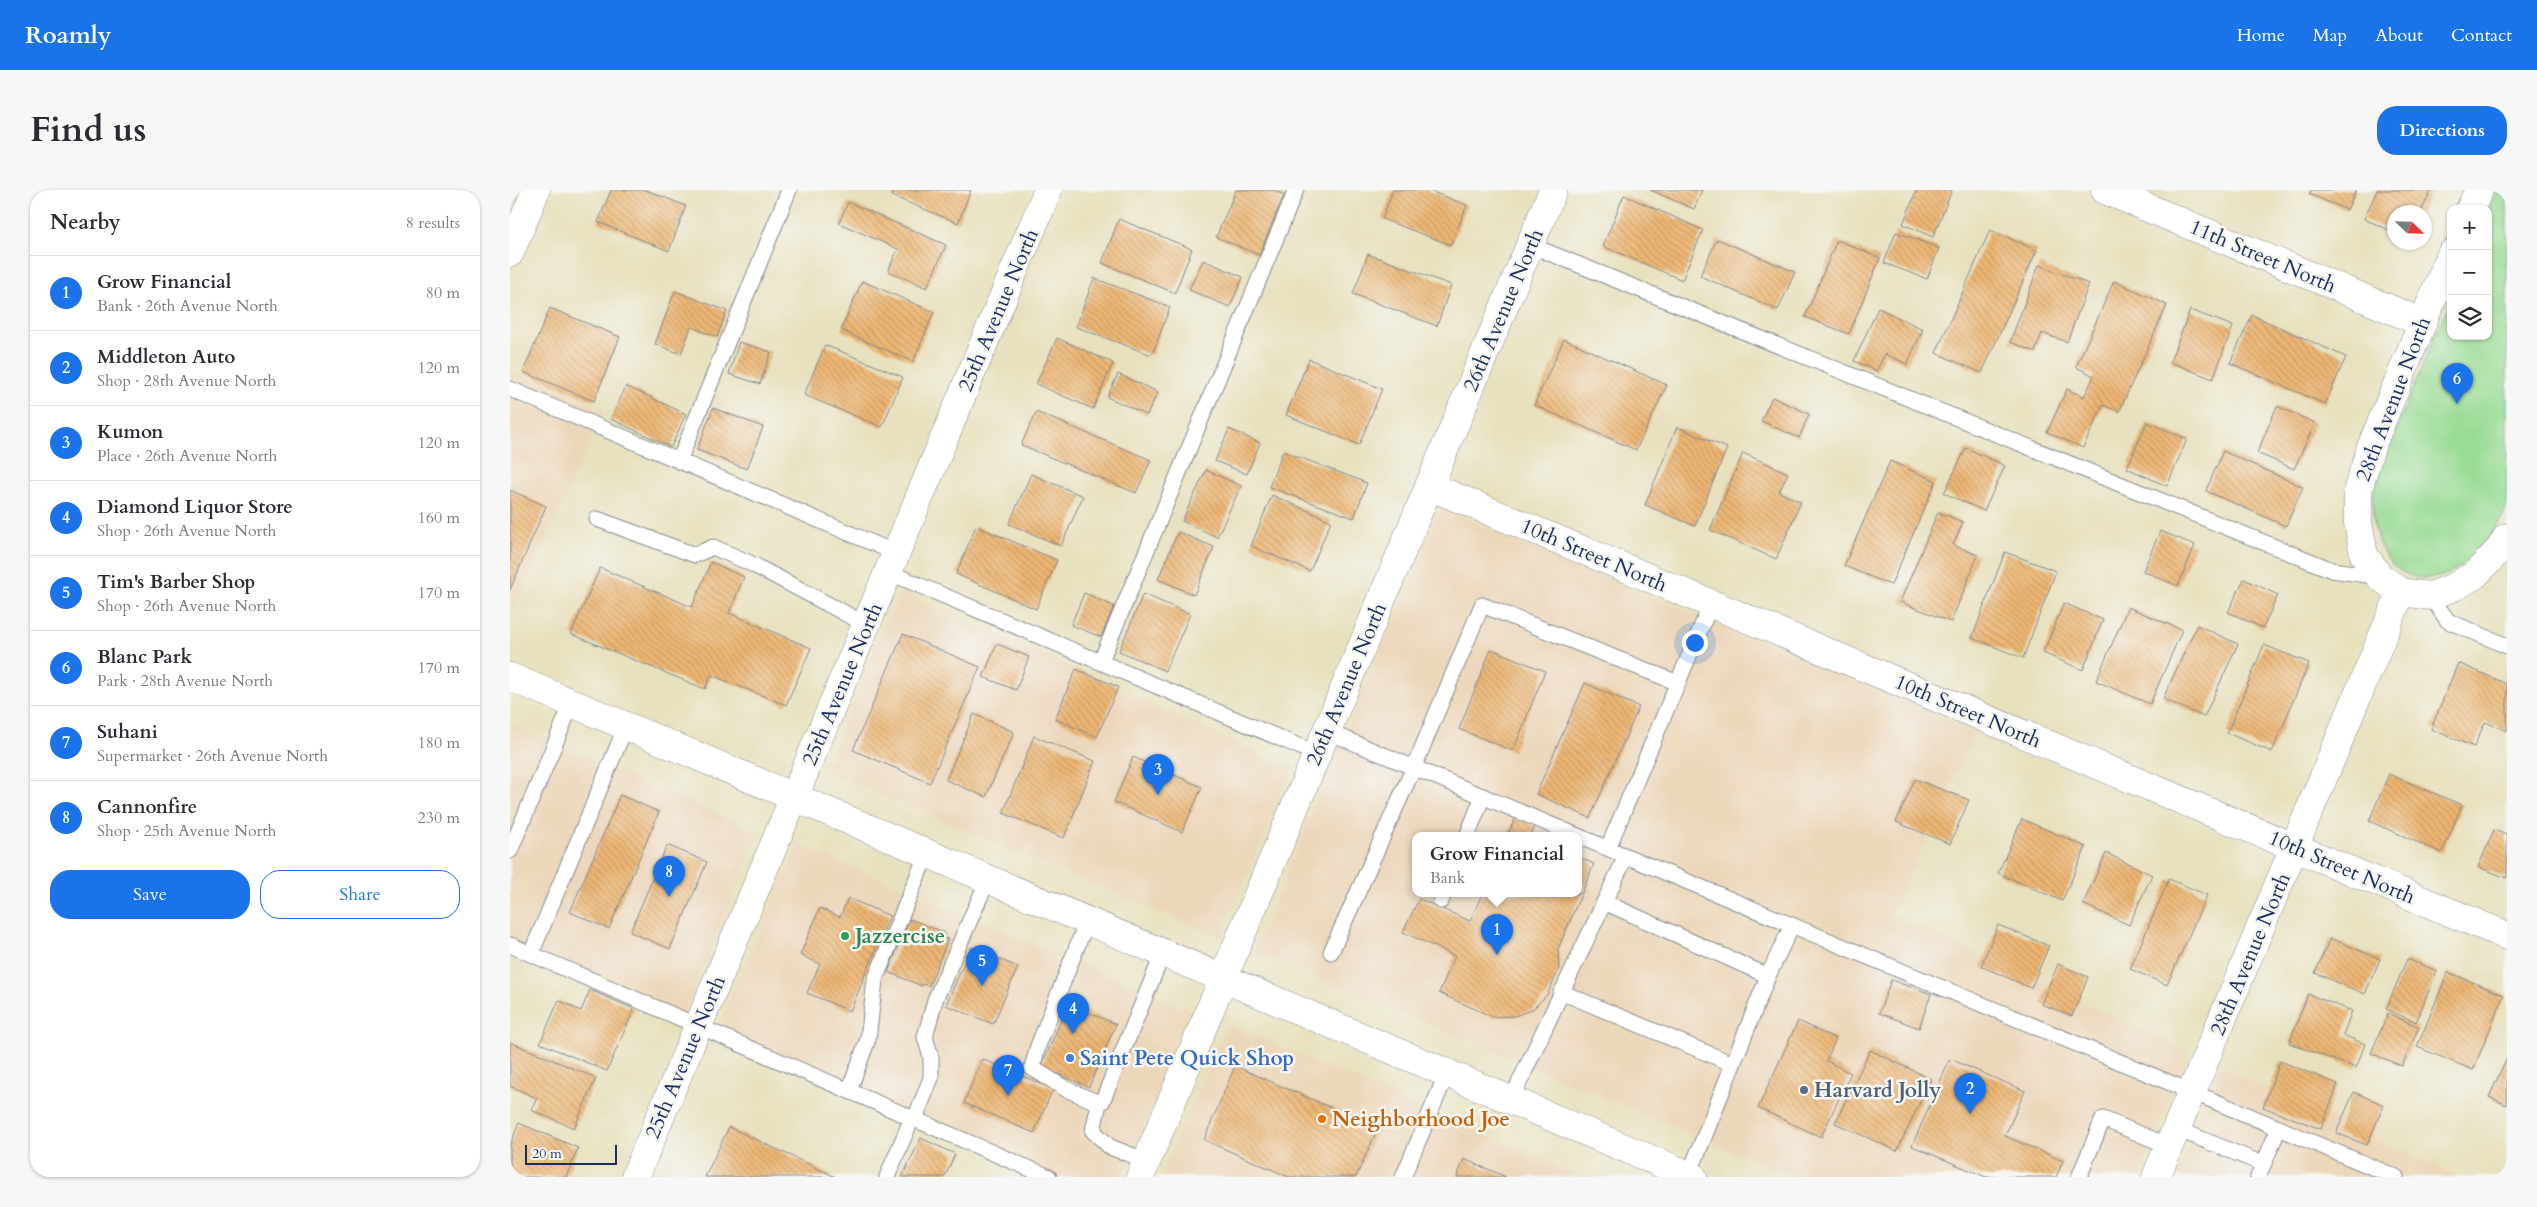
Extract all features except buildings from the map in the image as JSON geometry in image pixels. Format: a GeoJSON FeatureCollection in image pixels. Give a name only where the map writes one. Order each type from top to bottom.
{"type":"FeatureCollection","features":[{"type":"Feature","properties":{"kind":"street"},"geometry":{"type":"LineString","coordinates":[[510,253],[536,190]]}},
{"type":"Feature","properties":{"kind":"street","name":"25th Avenue North"},"geometry":{"type":"LineString","coordinates":[[635,1177],[1048,190]]}},
{"type":"Feature","properties":{"kind":"street","name":"26th Avenue North"},"geometry":{"type":"LineString","coordinates":[[1143,1169],[1553,190]]}},
{"type":"Feature","properties":{"kind":"street","name":"11th Street North"},"geometry":{"type":"LineString","coordinates":[[2106,190],[2421,322]]}},
{"type":"Feature","properties":{"kind":"street"},"geometry":{"type":"LineString","coordinates":[[2472,205],[2479,190]]}},
{"type":"Feature","properties":{"kind":"street","name":"28th Avenue North"},"geometry":{"type":"LineString","coordinates":[[2156,1177],[2294,848],[2391,585],[2364,555],[2358,523],[2358,489],[2371,448],[2421,322],[2447,263]]}},
{"type":"Feature","properties":{"kind":"street","name":"10th Street North"},"geometry":{"type":"LineString","coordinates":[[1429,486],[2507,936]]}},
{"type":"Feature","properties":{"kind":"street"},"geometry":{"type":"LineString","coordinates":[[2391,585],[2430,596],[2454,587],[2475,575],[2500,549],[2507,537]]}},
{"type":"Feature","properties":{"kind":"street"},"geometry":{"type":"LineString","coordinates":[[510,677],[1511,1100],[1653,1169],[1691,1176]]}},
{"type":"Feature","properties":{"kind":"lane"},"geometry":{"type":"LineString","coordinates":[[679,461],[789,190]]}},
{"type":"Feature","properties":{"kind":"lane"},"geometry":{"type":"LineString","coordinates":[[1101,661],[1296,190]]}},
{"type":"Feature","properties":{"kind":"lane"},"geometry":{"type":"LineString","coordinates":[[1530,245],[2332,570],[2391,585]]}},
{"type":"Feature","properties":{"kind":"lane"},"geometry":{"type":"LineString","coordinates":[[510,389],[679,461],[1101,661],[1322,743],[1414,767],[1570,832]]}},
{"type":"Feature","properties":{"kind":"lane"},"geometry":{"type":"LineString","coordinates":[[597,519],[695,555],[713,547],[752,564],[866,625]]}},
{"type":"Feature","properties":{"kind":"lane"},"geometry":{"type":"LineString","coordinates":[[2430,596],[2448,621],[2507,646]]}},
{"type":"Feature","properties":{"kind":"lane"},"geometry":{"type":"LineString","coordinates":[[1608,848],[1711,604]]}},
{"type":"Feature","properties":{"kind":"lane"},"geometry":{"type":"LineString","coordinates":[[1331,952],[1414,767],[1482,605],[1678,683]]}},
{"type":"Feature","properties":{"kind":"lane"},"geometry":{"type":"LineString","coordinates":[[510,850],[572,703]]}},
{"type":"Feature","properties":{"kind":"lane"},"geometry":{"type":"LineString","coordinates":[[531,954],[626,726]]}},
{"type":"Feature","properties":{"kind":"lane"},"geometry":{"type":"LineString","coordinates":[[1469,832],[1483,796]]}},
{"type":"Feature","properties":{"kind":"lane"},"geometry":{"type":"LineString","coordinates":[[1582,837],[2279,1128],[2366,1171],[2396,1177]]}},
{"type":"Feature","properties":{"kind":"lane"},"geometry":{"type":"LineString","coordinates":[[849,1091],[868,1039],[875,980],[927,853]]}},
{"type":"Feature","properties":{"kind":"lane"},"geometry":{"type":"LineString","coordinates":[[1511,1100],[1626,856]]}},
{"type":"Feature","properties":{"kind":"lane"},"geometry":{"type":"LineString","coordinates":[[887,1177],[931,1078],[932,1057],[925,1037],[935,1000],[988,879]]}},
{"type":"Feature","properties":{"kind":"lane"},"geometry":{"type":"LineString","coordinates":[[1604,902],[1768,976]]}},
{"type":"Feature","properties":{"kind":"lane"},"geometry":{"type":"LineString","coordinates":[[1087,921],[1038,1046],[1032,1068],[1066,1089],[1099,1103]]}},
{"type":"Feature","properties":{"kind":"lane"},"geometry":{"type":"LineString","coordinates":[[1691,1176],[1768,976],[1792,925]]}},
{"type":"Feature","properties":{"kind":"lane"},"geometry":{"type":"LineString","coordinates":[[510,945],[1049,1177]]}},
{"type":"Feature","properties":{"kind":"lane"},"geometry":{"type":"LineString","coordinates":[[1143,1169],[1110,1147],[1093,1132],[1099,1103],[1102,1102],[1163,953]]}},
{"type":"Feature","properties":{"kind":"lane"},"geometry":{"type":"LineString","coordinates":[[1561,992],[1733,1064]]}},
{"type":"Feature","properties":{"kind":"lane"},"geometry":{"type":"LineString","coordinates":[[1403,1177],[1447,1073]]}},
{"type":"Feature","properties":{"kind":"lane"},"geometry":{"type":"LineString","coordinates":[[2079,1177],[2103,1119],[2173,1138],[2260,1171],[2279,1128]]}},
{"type":"Feature","properties":{"kind":"shaded area"},"geometry":{"type":"Polygon","coordinates":[[[510,369],[605,409],[510,617],[510,369]]]}},
{"type":"Feature","properties":{"kind":"shaded area"},"geometry":{"type":"Polygon","coordinates":[[[1440,508],[1975,732],[1892,915],[2189,1052],[2137,1177],[1795,1177],[1254,951],[1440,508]]]}},
{"type":"Feature","properties":{"kind":"shaded area"},"geometry":{"type":"Polygon","coordinates":[[[900,590],[1292,768],[1221,937],[824,771],[900,590]]]}},
{"type":"Feature","properties":{"kind":"shaded area"},"geometry":{"type":"Polygon","coordinates":[[[510,724],[759,832],[682,1019],[510,945],[510,724]]]}},
{"type":"Feature","properties":{"kind":"shaded area"},"geometry":{"type":"Polygon","coordinates":[[[798,844],[1194,1012],[1121,1177],[1045,1177],[715,1034],[798,844]]]}},
{"type":"Feature","properties":{"kind":"shaded area"},"geometry":{"type":"Polygon","coordinates":[[[1229,1024],[1581,1177],[1161,1177],[1229,1024]]]}},
{"type":"Feature","properties":{"kind":"shaded area"},"geometry":{"type":"Polygon","coordinates":[[[2222,1067],[2461,1177],[2176,1177],[2222,1067]]]}},
{"type":"Feature","properties":{"kind":"green space"},"geometry":{"type":"Polygon","coordinates":[[[2498,190],[2507,190],[2507,506],[2489,537],[2472,557],[2462,565],[2441,576],[2425,578],[2410,576],[2398,570],[2381,548],[2373,520],[2374,492],[2380,468],[2389,445],[2447,309],[2447,340],[2492,340],[2490,205],[2498,190]]]}},
{"type":"Feature","properties":{"kind":"place","name":"Blanc Park"},"geometry":{"type":"Point","coordinates":[2457,404]}},
{"type":"Feature","properties":{"kind":"place","name":"Kumon"},"geometry":{"type":"Point","coordinates":[1158,795]}},
{"type":"Feature","properties":{"kind":"place","name":"Cannonfire"},"geometry":{"type":"Point","coordinates":[669,897]}},
{"type":"Feature","properties":{"kind":"place","name":"Jazzercise"},"geometry":{"type":"Point","coordinates":[845,936]}},
{"type":"Feature","properties":{"kind":"place","name":"Grow Financial"},"geometry":{"type":"Point","coordinates":[1497,955]}},
{"type":"Feature","properties":{"kind":"place","name":"Tim's Barber Shop"},"geometry":{"type":"Point","coordinates":[982,986]}},
{"type":"Feature","properties":{"kind":"place","name":"Diamond Liquor Store"},"geometry":{"type":"Point","coordinates":[1073,1034]}},
{"type":"Feature","properties":{"kind":"place","name":"Saint Pete Quick Shop"},"geometry":{"type":"Point","coordinates":[1070,1058]}},
{"type":"Feature","properties":{"kind":"place","name":"Harvard Jolly"},"geometry":{"type":"Point","coordinates":[1804,1090]}},
{"type":"Feature","properties":{"kind":"place","name":"Suhani"},"geometry":{"type":"Point","coordinates":[1008,1096]}},
{"type":"Feature","properties":{"kind":"place","name":"Middleton Auto"},"geometry":{"type":"Point","coordinates":[1970,1114]}},
{"type":"Feature","properties":{"kind":"place","name":"Neighborhood Joe"},"geometry":{"type":"Point","coordinates":[1322,1119]}}]}
